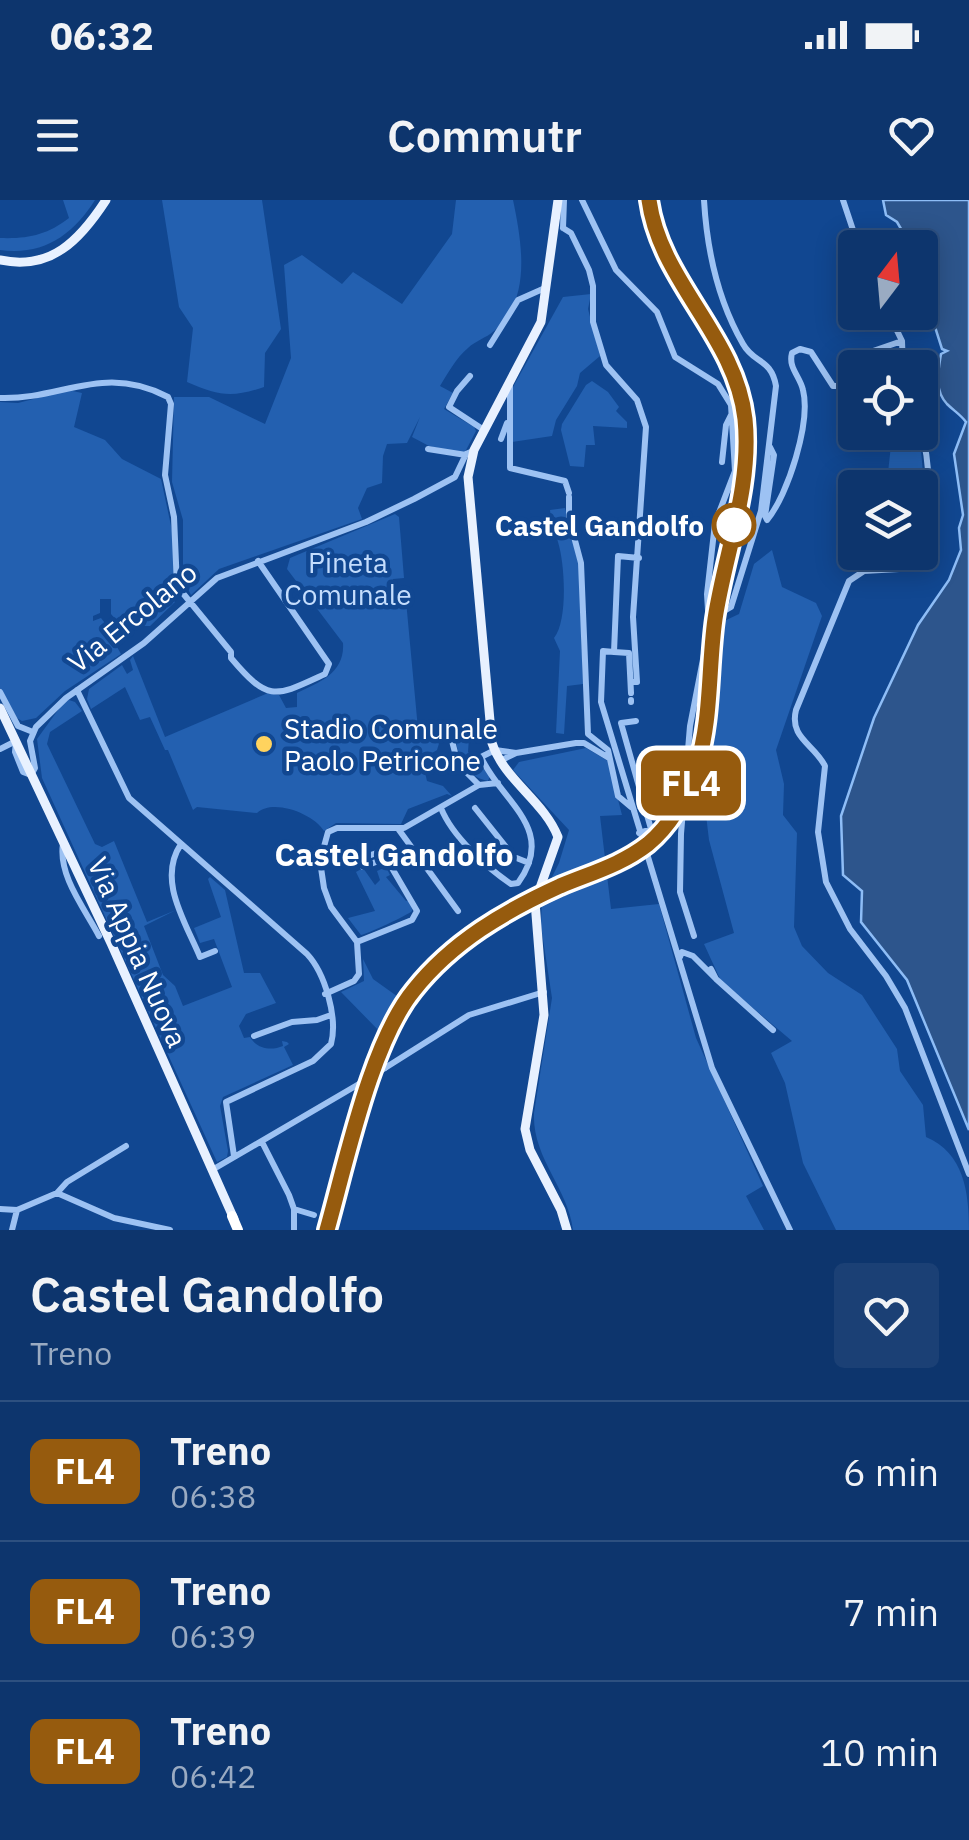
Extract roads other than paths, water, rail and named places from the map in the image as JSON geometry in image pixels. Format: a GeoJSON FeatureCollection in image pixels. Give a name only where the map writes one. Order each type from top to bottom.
{"type":"FeatureCollection","features":[{"type":"Feature","properties":{"kind":"highway"},"geometry":{"type":"LineString","coordinates":[[232,1216],[238,1230]]}},
{"type":"Feature","properties":{"kind":"main road"},"geometry":{"type":"LineString","coordinates":[[0,260],[28,263],[55,256],[82,234],[106,200]]}},
{"type":"Feature","properties":{"kind":"main road"},"geometry":{"type":"LineString","coordinates":[[561,200],[558,231],[536,294],[540,325],[504,398],[470,453],[468,477],[494,750],[558,837],[535,905],[544,992],[542,1032],[525,1129],[530,1150],[567,1230]]}},
{"type":"Feature","properties":{"kind":"main road","name":"Via Appia Nuova"},"geometry":{"type":"LineString","coordinates":[[0,708],[232,1216]]}},
{"type":"Feature","properties":{"kind":"street"},"geometry":{"type":"LineString","coordinates":[[582,200],[619,274],[655,308],[674,355],[718,384],[733,412],[736,471],[716,523],[707,594],[707,607],[712,613],[722,614],[731,607],[758,524],[775,380],[768,364],[746,349],[726,308],[712,264],[704,200]]}},
{"type":"Feature","properties":{"kind":"street"},"geometry":{"type":"LineString","coordinates":[[843,200],[853,230]]}},
{"type":"Feature","properties":{"kind":"street"},"geometry":{"type":"LineString","coordinates":[[558,231],[571,233],[589,270],[592,318],[606,365],[637,400],[645,420],[633,617],[637,682],[630,682]]}},
{"type":"Feature","properties":{"kind":"street"},"geometry":{"type":"LineString","coordinates":[[490,345],[515,304],[536,294]]}},
{"type":"Feature","properties":{"kind":"street"},"geometry":{"type":"LineString","coordinates":[[897,330],[902,350]]}},
{"type":"Feature","properties":{"kind":"street"},"geometry":{"type":"LineString","coordinates":[[876,350],[902,341]]}},
{"type":"Feature","properties":{"kind":"street"},"geometry":{"type":"LineString","coordinates":[[769,447],[774,455],[764,516],[767,520],[785,488],[802,431],[804,394],[791,365],[792,353],[800,349],[810,351],[826,380],[838,387]]}},
{"type":"Feature","properties":{"kind":"street"},"geometry":{"type":"LineString","coordinates":[[470,376],[457,390],[449,408],[485,430]]}},
{"type":"Feature","properties":{"kind":"street"},"geometry":{"type":"LineString","coordinates":[[0,398],[35,396],[66,386],[99,382],[168,396],[171,404],[166,475],[180,592],[192,600],[256,687],[286,693],[328,672],[328,662],[258,561]]}},
{"type":"Feature","properties":{"kind":"street"},"geometry":{"type":"LineString","coordinates":[[510,386],[510,468],[565,481],[570,525],[582,564],[588,734],[608,750],[618,796],[631,808]]}},
{"type":"Feature","properties":{"kind":"street"},"geometry":{"type":"LineString","coordinates":[[722,462],[726,425],[733,412]]}},
{"type":"Feature","properties":{"kind":"street"},"geometry":{"type":"LineString","coordinates":[[501,439],[511,413]]}},
{"type":"Feature","properties":{"kind":"street"},"geometry":{"type":"LineString","coordinates":[[428,448],[470,453]]}},
{"type":"Feature","properties":{"kind":"street","name":"Via Ercolano"},"geometry":{"type":"LineString","coordinates":[[34,730],[77,690],[105,673],[223,574],[366,522],[414,500],[455,478],[470,453]]}},
{"type":"Feature","properties":{"kind":"street"},"geometry":{"type":"LineString","coordinates":[[614,652],[618,556],[639,558]]}},
{"type":"Feature","properties":{"kind":"street"},"geometry":{"type":"LineString","coordinates":[[898,570],[864,571],[850,579],[795,712],[796,733],[825,766],[820,852],[834,902],[905,1008],[969,1174]]}},
{"type":"Feature","properties":{"kind":"street"},"geometry":{"type":"LineString","coordinates":[[694,936],[680,892],[682,815],[690,726],[712,613]]}},
{"type":"Feature","properties":{"kind":"street"},"geometry":{"type":"LineString","coordinates":[[631,698],[630,653],[603,651],[600,701],[712,1068],[790,1230]]}},
{"type":"Feature","properties":{"kind":"street"},"geometry":{"type":"LineString","coordinates":[[77,690],[125,793],[310,957],[319,972],[334,1036],[326,1051],[308,1064],[226,1102],[234,1156]]}},
{"type":"Feature","properties":{"kind":"street"},"geometry":{"type":"LineString","coordinates":[[0,692],[18,726],[34,730],[31,775]]}},
{"type":"Feature","properties":{"kind":"street"},"geometry":{"type":"LineString","coordinates":[[636,722],[621,723],[651,829],[638,832]]}},
{"type":"Feature","properties":{"kind":"street"},"geometry":{"type":"LineString","coordinates":[[451,737],[458,764],[479,785]]}},
{"type":"Feature","properties":{"kind":"street"},"geometry":{"type":"LineString","coordinates":[[0,749],[16,742]]}},
{"type":"Feature","properties":{"kind":"street"},"geometry":{"type":"LineString","coordinates":[[441,808],[453,828],[507,881],[518,883],[529,863],[532,847],[528,830],[481,758],[494,750],[516,752],[584,743],[610,759]]}},
{"type":"Feature","properties":{"kind":"street"},"geometry":{"type":"LineString","coordinates":[[500,761],[516,752]]}},
{"type":"Feature","properties":{"kind":"street"},"geometry":{"type":"LineString","coordinates":[[507,771],[516,752]]}},
{"type":"Feature","properties":{"kind":"street"},"geometry":{"type":"LineString","coordinates":[[326,994],[358,977],[357,942],[331,907],[324,888],[320,861],[330,830],[398,829],[479,785],[498,782]]}},
{"type":"Feature","properties":{"kind":"street"},"geometry":{"type":"LineString","coordinates":[[475,808],[514,857],[529,863]]}},
{"type":"Feature","properties":{"kind":"street"},"geometry":{"type":"LineString","coordinates":[[398,829],[458,911]]}},
{"type":"Feature","properties":{"kind":"street"},"geometry":{"type":"LineString","coordinates":[[64,843],[62,856],[67,877],[99,936]]}},
{"type":"Feature","properties":{"kind":"street"},"geometry":{"type":"LineString","coordinates":[[181,844],[170,866],[172,889],[200,956],[215,950]]}},
{"type":"Feature","properties":{"kind":"street"},"geometry":{"type":"LineString","coordinates":[[357,942],[410,921],[416,914],[415,904],[382,850],[368,856]]}},
{"type":"Feature","properties":{"kind":"street"},"geometry":{"type":"LineString","coordinates":[[363,867],[386,858]]}},
{"type":"Feature","properties":{"kind":"street"},"geometry":{"type":"LineString","coordinates":[[680,968],[680,954],[685,952],[773,1030]]}},
{"type":"Feature","properties":{"kind":"street"},"geometry":{"type":"LineString","coordinates":[[710,969],[716,979]]}},
{"type":"Feature","properties":{"kind":"street"},"geometry":{"type":"LineString","coordinates":[[211,1171],[469,1015],[544,992]]}},
{"type":"Feature","properties":{"kind":"street"},"geometry":{"type":"LineString","coordinates":[[254,1036],[292,1022],[331,1015]]}},
{"type":"Feature","properties":{"kind":"street"},"geometry":{"type":"LineString","coordinates":[[262,1142],[294,1209],[294,1230]]}},
{"type":"Feature","properties":{"kind":"street"},"geometry":{"type":"LineString","coordinates":[[0,1209],[17,1210],[57,1193],[126,1146]]}},
{"type":"Feature","properties":{"kind":"street"},"geometry":{"type":"LineString","coordinates":[[57,1193],[110,1217],[170,1230]]}},
{"type":"Feature","properties":{"kind":"street"},"geometry":{"type":"LineString","coordinates":[[294,1209],[314,1215]]}},
{"type":"Feature","properties":{"kind":"street"},"geometry":{"type":"LineString","coordinates":[[12,1230],[17,1210]]}},
{"type":"Feature","properties":{"kind":"railway"},"geometry":{"type":"LineString","coordinates":[[649,200],[654,225],[673,268],[732,369],[745,433],[740,496],[715,623],[699,759]]}},
{"type":"Feature","properties":{"kind":"railway"},"geometry":{"type":"LineString","coordinates":[[327,1230],[377,1061],[392,1025],[413,991],[449,954]]}},
{"type":"Feature","properties":{"kind":"train","name":"FL4"},"geometry":{"type":"LineString","coordinates":[[327,1230],[378,1061],[392,1024],[412,992],[476,931],[562,885],[618,865],[650,842],[675,816],[697,765],[706,726],[712,638],[743,486],[745,420],[732,369],[672,271],[654,227],[649,200]]}},
{"type":"Feature","properties":{"kind":"place","name":"Castel Gandolfo"},"geometry":{"type":"Point","coordinates":[734,525]}},
{"type":"Feature","properties":{"kind":"place","name":"Stadio Comunale Paolo Petricone"},"geometry":{"type":"Point","coordinates":[264,744]}},
{"type":"Feature","properties":{"kind":"district","name":"Castel Gandolfo"},"geometry":{"type":"Point","coordinates":[394,854]}},
{"type":"Feature","properties":{"kind":"park label","name":"Pineta Comunale"},"geometry":{"type":"Point","coordinates":[348,578]}}]}
